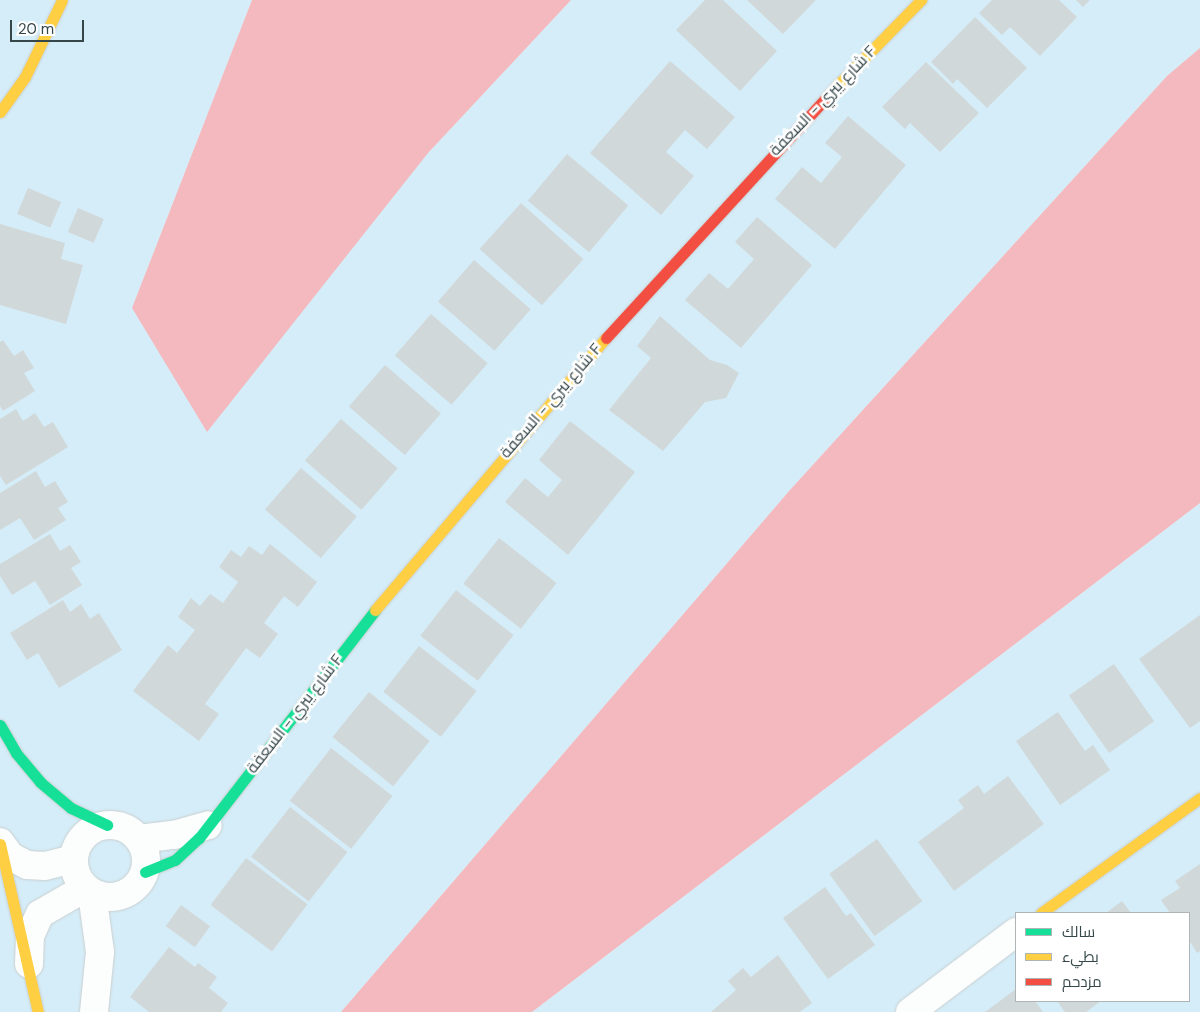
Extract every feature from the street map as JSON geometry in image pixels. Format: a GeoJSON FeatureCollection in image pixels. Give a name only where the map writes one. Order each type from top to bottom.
{"type":"FeatureCollection","features":[{"type":"Feature","properties":{"kind":"street"},"geometry":{"type":"LineString","coordinates":[[0,112],[32,63],[62,0]]}},
{"type":"Feature","properties":{"kind":"street","name":"شارع يبري - السعفة F"},"geometry":{"type":"LineString","coordinates":[[145,872],[160,868],[188,850],[386,596],[589,356],[800,124],[921,0]]}},
{"type":"Feature","properties":{"kind":"street"},"geometry":{"type":"LineString","coordinates":[[0,725],[16,753],[61,812],[75,852],[74,870],[88,891],[99,932],[99,972],[94,1012]]}},
{"type":"Feature","properties":{"kind":"street"},"geometry":{"type":"LineString","coordinates":[[30,978],[28,947],[34,925],[49,907],[88,891],[109,898],[126,894],[139,883],[145,872],[144,849],[130,831],[108,825],[71,808],[40,782]]}},
{"type":"Feature","properties":{"kind":"street"},"geometry":{"type":"LineString","coordinates":[[1042,912],[1200,798]]}},
{"type":"Feature","properties":{"kind":"street"},"geometry":{"type":"LineString","coordinates":[[0,843],[10,856],[26,865],[45,866],[75,852],[89,831],[108,825]]}},
{"type":"Feature","properties":{"kind":"street"},"geometry":{"type":"LineString","coordinates":[[138,839],[174,835],[208,825]]}},
{"type":"Feature","properties":{"kind":"street"},"geometry":{"type":"LineString","coordinates":[[0,843],[38,1012]]}},
{"type":"Feature","properties":{"kind":"street"},"geometry":{"type":"LineString","coordinates":[[99,972],[126,894]]}},
{"type":"Feature","properties":{"kind":"street"},"geometry":{"type":"LineString","coordinates":[[910,1012],[1015,933]]}},
{"type":"Feature","properties":{"kind":"sand"},"geometry":{"type":"Polygon","coordinates":[[[0,0],[252,0],[132,308],[428,153],[571,0],[1200,0],[1200,48],[1167,76],[790,490],[341,1012],[0,1012],[0,0]]]}},
{"type":"Feature","properties":{"kind":"sand"},"geometry":{"type":"Polygon","coordinates":[[[1200,503],[1200,1012],[532,1012],[1200,503]]]}},
{"type":"Feature","properties":{"kind":"shaded area"},"geometry":{"type":"Polygon","coordinates":[[[252,0],[571,0],[428,153],[207,432],[132,308],[252,0]]]}},
{"type":"Feature","properties":{"kind":"shaded area"},"geometry":{"type":"Polygon","coordinates":[[[1200,48],[1200,503],[532,1012],[341,1012],[790,490],[1167,76],[1200,48]]]}},
{"type":"Feature","properties":{"kind":"building"},"geometry":{"type":"Polygon","coordinates":[[[705,0],[723,0],[777,51],[740,91],[676,30],[705,0]]]}},
{"type":"Feature","properties":{"kind":"building"},"geometry":{"type":"Polygon","coordinates":[[[747,0],[816,0],[783,34],[747,0]]]}},
{"type":"Feature","properties":{"kind":"building"},"geometry":{"type":"Polygon","coordinates":[[[992,0],[1059,0],[1077,17],[1040,56],[1010,27],[1002,35],[979,13],[992,0]]]}},
{"type":"Feature","properties":{"kind":"building"},"geometry":{"type":"Polygon","coordinates":[[[1076,0],[1090,0],[1083,7],[1076,0]]]}},
{"type":"Feature","properties":{"kind":"building"},"geometry":{"type":"Polygon","coordinates":[[[975,17],[1027,68],[987,108],[957,79],[953,84],[931,62],[975,17]]]}},
{"type":"Feature","properties":{"kind":"building"},"geometry":{"type":"Polygon","coordinates":[[[670,61],[735,117],[707,149],[685,130],[666,152],[694,176],[661,215],[590,153],[670,61]]]}},
{"type":"Feature","properties":{"kind":"building"},"geometry":{"type":"Polygon","coordinates":[[[926,62],[979,113],[940,152],[910,123],[905,129],[882,107],[926,62]]]}},
{"type":"Feature","properties":{"kind":"building"},"geometry":{"type":"Polygon","coordinates":[[[848,116],[906,165],[835,249],[775,199],[802,167],[821,183],[842,157],[825,143],[848,116]]]}},
{"type":"Feature","properties":{"kind":"building"},"geometry":{"type":"Polygon","coordinates":[[[567,154],[628,205],[589,252],[528,201],[567,154]]]}},
{"type":"Feature","properties":{"kind":"building"},"geometry":{"type":"Polygon","coordinates":[[[28,188],[61,202],[50,228],[17,214],[28,188]]]}},
{"type":"Feature","properties":{"kind":"building"},"geometry":{"type":"Polygon","coordinates":[[[521,203],[583,259],[542,305],[480,249],[521,203]]]}},
{"type":"Feature","properties":{"kind":"building"},"geometry":{"type":"Polygon","coordinates":[[[78,208],[104,219],[94,243],[68,232],[78,208]]]}},
{"type":"Feature","properties":{"kind":"building"},"geometry":{"type":"Polygon","coordinates":[[[757,217],[812,265],[741,348],[685,300],[709,273],[728,289],[754,259],[735,242],[757,217]]]}},
{"type":"Feature","properties":{"kind":"building"},"geometry":{"type":"Polygon","coordinates":[[[0,224],[65,243],[61,259],[83,265],[66,324],[0,305],[0,224]]]}},
{"type":"Feature","properties":{"kind":"building"},"geometry":{"type":"Polygon","coordinates":[[[474,260],[531,309],[495,351],[438,302],[474,260]]]}},
{"type":"Feature","properties":{"kind":"building"},"geometry":{"type":"Polygon","coordinates":[[[431,314],[488,363],[452,405],[395,356],[431,314]]]}},
{"type":"Feature","properties":{"kind":"building"},"geometry":{"type":"Polygon","coordinates":[[[660,316],[710,360],[727,365],[739,373],[726,398],[705,402],[663,451],[609,410],[651,358],[637,346],[660,316]]]}},
{"type":"Feature","properties":{"kind":"building"},"geometry":{"type":"Polygon","coordinates":[[[3,340],[14,356],[23,350],[34,368],[24,373],[35,391],[3,411],[0,406],[0,342],[3,340]]]}},
{"type":"Feature","properties":{"kind":"building"},"geometry":{"type":"Polygon","coordinates":[[[385,365],[441,414],[405,455],[349,407],[385,365]]]}},
{"type":"Feature","properties":{"kind":"building"},"geometry":{"type":"Polygon","coordinates":[[[16,409],[23,421],[35,413],[44,427],[53,422],[68,447],[6,485],[0,476],[0,419],[16,409]]]}},
{"type":"Feature","properties":{"kind":"building"},"geometry":{"type":"Polygon","coordinates":[[[341,419],[398,468],[362,510],[305,461],[341,419]]]}},
{"type":"Feature","properties":{"kind":"building"},"geometry":{"type":"Polygon","coordinates":[[[570,421],[635,472],[568,555],[505,502],[525,478],[548,497],[562,480],[539,460],[570,421]]]}},
{"type":"Feature","properties":{"kind":"building"},"geometry":{"type":"Polygon","coordinates":[[[301,468],[357,517],[321,558],[265,510],[301,468]]]}},
{"type":"Feature","properties":{"kind":"building"},"geometry":{"type":"Polygon","coordinates":[[[36,471],[45,487],[55,481],[68,502],[58,508],[66,520],[34,540],[20,518],[0,530],[0,493],[36,471]]]}},
{"type":"Feature","properties":{"kind":"building"},"geometry":{"type":"Polygon","coordinates":[[[50,534],[60,551],[70,545],[81,562],[71,568],[82,585],[50,605],[35,581],[12,595],[0,576],[0,564],[50,534]]]}},
{"type":"Feature","properties":{"kind":"building"},"geometry":{"type":"Polygon","coordinates":[[[499,538],[557,583],[521,629],[463,584],[499,538]]]}},
{"type":"Feature","properties":{"kind":"building"},"geometry":{"type":"Polygon","coordinates":[[[270,544],[317,582],[298,607],[284,596],[264,623],[278,634],[260,658],[246,648],[205,704],[219,714],[199,741],[133,691],[168,645],[177,653],[195,630],[178,617],[191,598],[200,606],[210,594],[223,603],[238,582],[219,567],[231,550],[241,557],[249,546],[262,555],[270,544]]]}},
{"type":"Feature","properties":{"kind":"building"},"geometry":{"type":"Polygon","coordinates":[[[456,590],[514,635],[478,681],[420,636],[456,590]]]}},
{"type":"Feature","properties":{"kind":"building"},"geometry":{"type":"Polygon","coordinates":[[[63,600],[70,612],[81,604],[90,619],[99,613],[122,650],[59,688],[38,653],[27,660],[10,633],[63,600]]]}},
{"type":"Feature","properties":{"kind":"building"},"geometry":{"type":"Polygon","coordinates":[[[1200,615],[1200,721],[1190,728],[1139,659],[1200,615]]]}},
{"type":"Feature","properties":{"kind":"building"},"geometry":{"type":"Polygon","coordinates":[[[419,646],[477,691],[441,737],[383,692],[419,646]]]}},
{"type":"Feature","properties":{"kind":"building"},"geometry":{"type":"Polygon","coordinates":[[[1114,664],[1154,721],[1109,753],[1069,696],[1114,664]]]}},
{"type":"Feature","properties":{"kind":"building"},"geometry":{"type":"Polygon","coordinates":[[[369,692],[430,741],[393,786],[332,737],[369,692]]]}},
{"type":"Feature","properties":{"kind":"building"},"geometry":{"type":"Polygon","coordinates":[[[1058,712],[1085,751],[1093,745],[1110,770],[1060,805],[1016,741],[1058,712]]]}},
{"type":"Feature","properties":{"kind":"building"},"geometry":{"type":"Polygon","coordinates":[[[331,748],[392,796],[351,849],[290,801],[331,748]]]}},
{"type":"Feature","properties":{"kind":"building"},"geometry":{"type":"Polygon","coordinates":[[[1008,776],[1044,824],[954,891],[918,842],[964,808],[958,800],[978,785],[984,794],[1008,776]]]}},
{"type":"Feature","properties":{"kind":"building"},"geometry":{"type":"Polygon","coordinates":[[[290,807],[348,852],[309,902],[251,857],[290,807]]]}},
{"type":"Feature","properties":{"kind":"building"},"geometry":{"type":"Polygon","coordinates":[[[877,839],[922,901],[875,936],[829,874],[877,839]]]}},
{"type":"Feature","properties":{"kind":"building"},"geometry":{"type":"Polygon","coordinates":[[[246,858],[307,904],[272,951],[210,905],[246,858]]]}},
{"type":"Feature","properties":{"kind":"building"},"geometry":{"type":"Polygon","coordinates":[[[1200,864],[1200,951],[1197,953],[1190,942],[1190,912],[1169,912],[1161,900],[1180,888],[1175,881],[1200,864]]]}},
{"type":"Feature","properties":{"kind":"building"},"geometry":{"type":"Polygon","coordinates":[[[825,887],[846,916],[851,913],[875,945],[828,979],[783,918],[825,887]]]}},
{"type":"Feature","properties":{"kind":"building"},"geometry":{"type":"Polygon","coordinates":[[[1122,901],[1130,912],[1107,912],[1122,901]]]}},
{"type":"Feature","properties":{"kind":"building"},"geometry":{"type":"Polygon","coordinates":[[[181,905],[210,926],[195,947],[166,926],[181,905]]]}},
{"type":"Feature","properties":{"kind":"building"},"geometry":{"type":"Polygon","coordinates":[[[169,947],[195,967],[198,963],[217,977],[209,988],[228,1003],[221,1012],[149,1012],[130,997],[169,947]]]}},
{"type":"Feature","properties":{"kind":"building"},"geometry":{"type":"Polygon","coordinates":[[[778,955],[812,1003],[800,1012],[711,1012],[736,990],[728,981],[743,968],[751,977],[778,955]]]}},
{"type":"Feature","properties":{"kind":"building"},"geometry":{"type":"Polygon","coordinates":[[[1015,990],[1015,1002],[1036,1002],[1043,1012],[985,1012],[1015,990]]]}},
{"type":"Feature","properties":{"kind":"building"},"geometry":{"type":"Polygon","coordinates":[[[1058,1002],[1100,1002],[1086,1012],[1065,1012],[1058,1002]]]}},
{"type":"Feature","properties":{"kind":"traffic: fast"},"geometry":{"type":"LineString","coordinates":[[145,872],[175,860],[199,838],[375,610]]}},
{"type":"Feature","properties":{"kind":"traffic: fast"},"geometry":{"type":"LineString","coordinates":[[0,725],[16,753],[40,782],[71,808],[107,825]]}},
{"type":"Feature","properties":{"kind":"traffic: slow"},"geometry":{"type":"LineString","coordinates":[[0,112],[25,77],[62,0]]}},
{"type":"Feature","properties":{"kind":"traffic: slow"},"geometry":{"type":"LineString","coordinates":[[836,87],[921,0]]}},
{"type":"Feature","properties":{"kind":"traffic: slow"},"geometry":{"type":"LineString","coordinates":[[375,610],[606,338]]}},
{"type":"Feature","properties":{"kind":"traffic: slow"},"geometry":{"type":"LineString","coordinates":[[1042,912],[1200,798]]}},
{"type":"Feature","properties":{"kind":"traffic: slow"},"geometry":{"type":"LineString","coordinates":[[0,844],[38,1012]]}},
{"type":"Feature","properties":{"kind":"traffic: jam"},"geometry":{"type":"LineString","coordinates":[[606,338],[836,87]]}}]}
